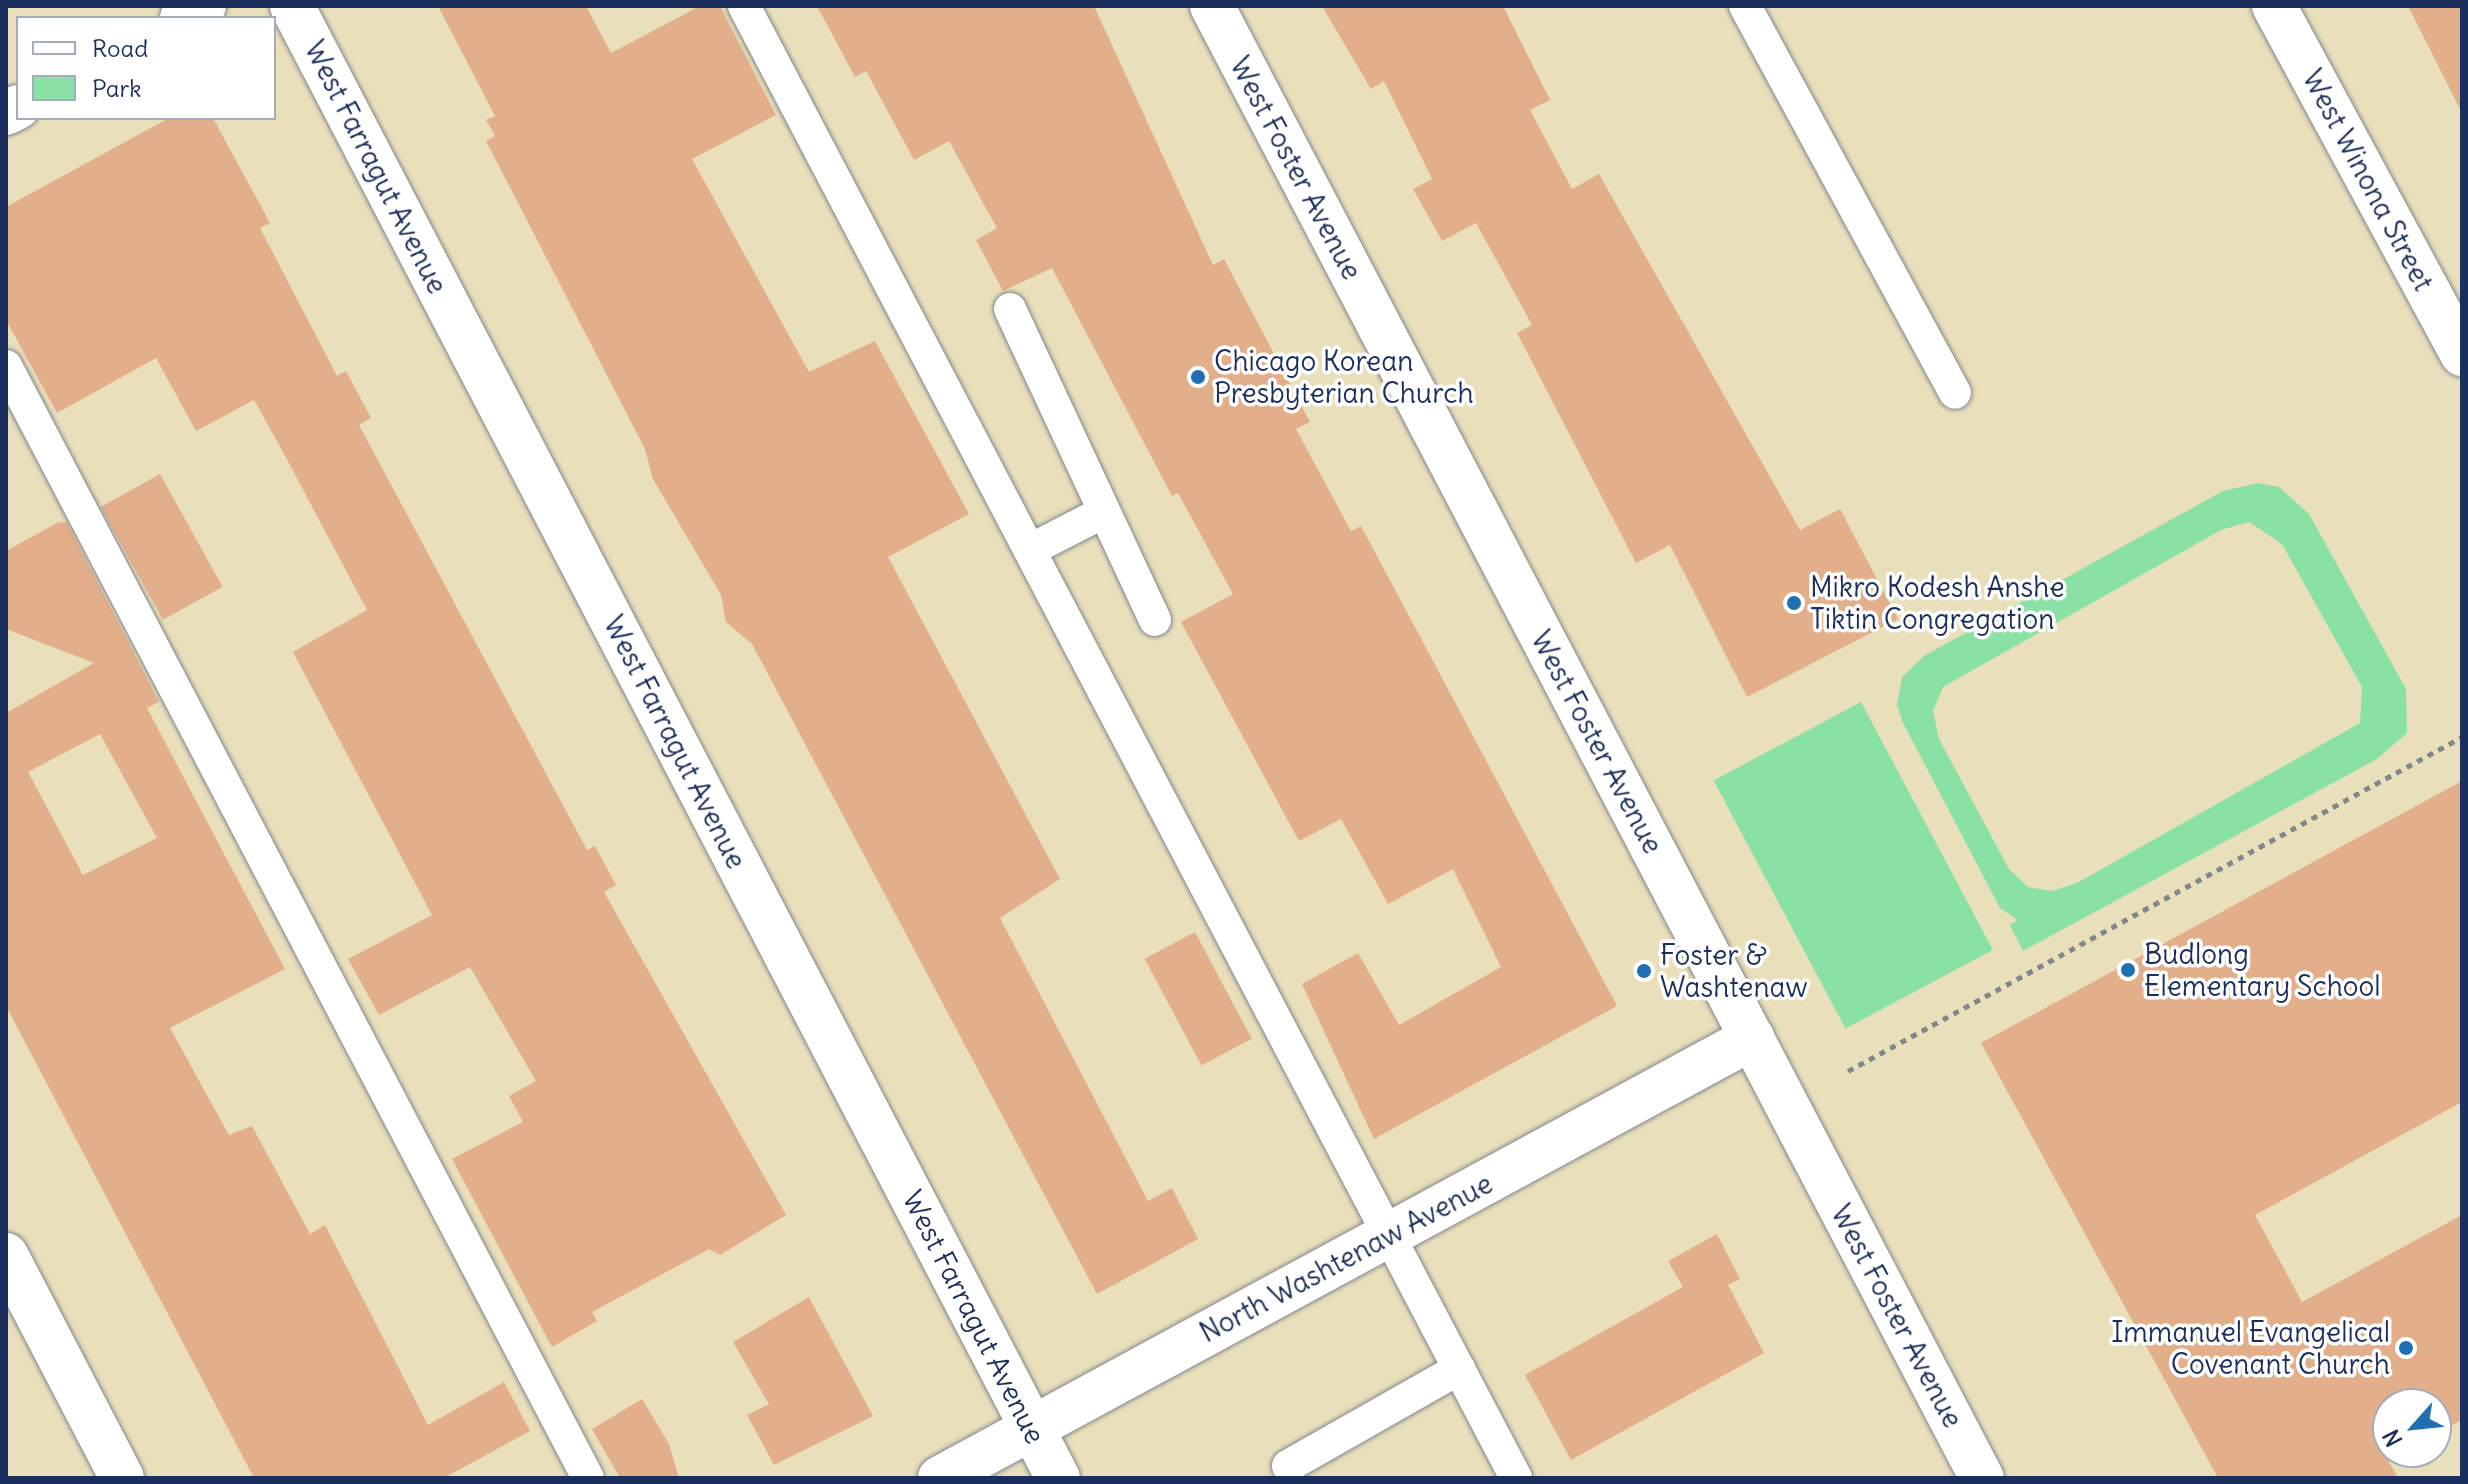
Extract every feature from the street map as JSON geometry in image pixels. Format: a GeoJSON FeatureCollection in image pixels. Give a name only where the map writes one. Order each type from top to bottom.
{"type":"FeatureCollection","features":[{"type":"Feature","properties":{"kind":"street"},"geometry":{"type":"LineString","coordinates":[[186,16],[204,6]]}},
{"type":"Feature","properties":{"kind":"street","name":"West Farragut Avenue"},"geometry":{"type":"LineString","coordinates":[[292,6],[1058,1478]]}},
{"type":"Feature","properties":{"kind":"street","name":"West Foster Avenue"},"geometry":{"type":"LineString","coordinates":[[1212,6],[1982,1478]]}},
{"type":"Feature","properties":{"kind":"street","name":"West Winona Street"},"geometry":{"type":"LineString","coordinates":[[2274,6],[2462,354]]}},
{"type":"Feature","properties":{"kind":"street","name":"North Washtenaw Avenue"},"geometry":{"type":"LineString","coordinates":[[940,1478],[1752,1038]]}},
{"type":"Feature","properties":{"kind":"street"},"geometry":{"type":"LineString","coordinates":[[6,1255],[122,1478]]}},
{"type":"Feature","properties":{"kind":"lane"},"geometry":{"type":"LineString","coordinates":[[744,6],[1516,1478]]}},
{"type":"Feature","properties":{"kind":"lane"},"geometry":{"type":"LineString","coordinates":[[1745,6],[1955,393]]}},
{"type":"Feature","properties":{"kind":"lane"},"geometry":{"type":"LineString","coordinates":[[1010,309],[1155,620]]}},
{"type":"Feature","properties":{"kind":"lane"},"geometry":{"type":"LineString","coordinates":[[6,366],[588,1478]]}},
{"type":"Feature","properties":{"kind":"lane"},"geometry":{"type":"LineString","coordinates":[[1030,550],[1104,512]]}},
{"type":"Feature","properties":{"kind":"lane"},"geometry":{"type":"LineString","coordinates":[[1288,1466],[1459,1369]]}},
{"type":"Feature","properties":{"kind":"path"},"geometry":{"type":"LineString","coordinates":[[1848,1071],[2462,737]]}},
{"type":"Feature","properties":{"kind":"green space"},"geometry":{"type":"Polygon","coordinates":[[[2259,483],[2279,487],[2309,514],[2406,689],[2407,733],[2377,759],[2023,951],[2010,925],[2018,920],[2000,908],[1903,723],[1897,705],[1902,677],[1924,656],[2223,491],[2259,483]],[[2249,522],[2221,530],[1943,687],[1933,711],[1939,739],[2009,869],[2028,887],[2052,891],[2077,883],[2360,723],[2362,687],[2282,544],[2249,522]]]}},
{"type":"Feature","properties":{"kind":"green space"},"geometry":{"type":"Polygon","coordinates":[[[1861,702],[1993,950],[1845,1029],[1714,780],[1861,702]]]}},
{"type":"Feature","properties":{"kind":"building"},"geometry":{"type":"Polygon","coordinates":[[[438,6],[586,6],[611,53],[700,6],[720,6],[776,115],[692,159],[809,372],[875,341],[969,514],[888,557],[1060,879],[1000,918],[1148,1201],[1172,1188],[1198,1239],[1097,1294],[752,644],[726,622],[721,595],[653,479],[645,449],[486,141],[495,136],[486,120],[495,116],[438,6]]]}},
{"type":"Feature","properties":{"kind":"building"},"geometry":{"type":"Polygon","coordinates":[[[817,6],[1094,6],[1213,265],[1224,259],[1310,422],[1296,429],[1351,531],[1361,526],[1617,1006],[1374,1139],[1302,984],[1358,953],[1399,1025],[1501,967],[1453,869],[1388,904],[1341,819],[1299,841],[1181,622],[1233,594],[1178,493],[1172,496],[1052,268],[1003,291],[976,240],[997,228],[949,141],[914,160],[866,71],[855,77],[817,6]]]}},
{"type":"Feature","properties":{"kind":"building"},"geometry":{"type":"Polygon","coordinates":[[[1322,6],[1503,6],[1550,100],[1530,110],[1572,189],[1599,174],[1800,530],[1840,509],[1898,619],[1747,697],[1670,545],[1636,563],[1517,333],[1532,325],[1476,223],[1442,241],[1413,189],[1432,179],[1384,81],[1371,89],[1322,6]]]}},
{"type":"Feature","properties":{"kind":"building"},"geometry":{"type":"Polygon","coordinates":[[[2408,6],[2462,6],[2462,113],[2408,6]]]}},
{"type":"Feature","properties":{"kind":"building"},"geometry":{"type":"Polygon","coordinates":[[[165,120],[214,120],[270,223],[260,228],[337,376],[346,371],[371,418],[359,425],[587,850],[595,846],[616,885],[604,892],[786,1215],[720,1255],[709,1249],[592,1312],[597,1321],[552,1347],[452,1159],[523,1122],[509,1096],[536,1081],[470,967],[379,1015],[348,959],[432,915],[293,652],[367,610],[254,400],[196,431],[156,358],[57,413],[6,320],[6,207],[165,120]]]}},
{"type":"Feature","properties":{"kind":"building"},"geometry":{"type":"Polygon","coordinates":[[[160,474],[223,587],[163,620],[101,507],[160,474]]]}},
{"type":"Feature","properties":{"kind":"building"},"geometry":{"type":"Polygon","coordinates":[[[59,522],[67,523],[159,702],[147,708],[285,969],[170,1028],[229,1135],[252,1126],[310,1234],[325,1225],[428,1425],[504,1382],[530,1431],[444,1478],[254,1478],[6,1006],[6,713],[94,663],[6,629],[6,551],[59,522]],[[100,734],[28,772],[83,875],[157,838],[100,734]]]}},
{"type":"Feature","properties":{"kind":"building"},"geometry":{"type":"Polygon","coordinates":[[[2462,781],[2462,1102],[2255,1215],[2302,1302],[2462,1215],[2462,1420],[2452,1425],[2452,1388],[2372,1388],[2372,1468],[2392,1468],[2398,1478],[2218,1478],[1981,1043],[2462,781]]]}},
{"type":"Feature","properties":{"kind":"building"},"geometry":{"type":"Polygon","coordinates":[[[1195,932],[1252,1039],[1201,1066],[1145,959],[1195,932]]]}},
{"type":"Feature","properties":{"kind":"building"},"geometry":{"type":"Polygon","coordinates":[[[1717,1234],[1740,1279],[1728,1285],[1764,1353],[1571,1460],[1525,1375],[1683,1287],[1668,1261],[1717,1234]]]}},
{"type":"Feature","properties":{"kind":"building"},"geometry":{"type":"Polygon","coordinates":[[[809,1297],[873,1416],[774,1465],[747,1415],[769,1404],[733,1342],[809,1297]]]}},
{"type":"Feature","properties":{"kind":"building"},"geometry":{"type":"Polygon","coordinates":[[[642,1399],[669,1444],[679,1478],[620,1478],[592,1429],[642,1399]]]}},
{"type":"Feature","properties":{"kind":"place","name":"Chicago Korean Presbyterian Church"},"geometry":{"type":"Point","coordinates":[1198,377]}},
{"type":"Feature","properties":{"kind":"place","name":"Mikro Kodesh Anshe Tiktin Congregation"},"geometry":{"type":"Point","coordinates":[1794,603]}},
{"type":"Feature","properties":{"kind":"place","name":"Budlong Elementary School"},"geometry":{"type":"Point","coordinates":[2128,970]}},
{"type":"Feature","properties":{"kind":"place","name":"Foster & Washtenaw"},"geometry":{"type":"Point","coordinates":[1644,971]}},
{"type":"Feature","properties":{"kind":"place","name":"Immanuel Evangelical Covenant Church"},"geometry":{"type":"Point","coordinates":[2406,1348]}}]}
